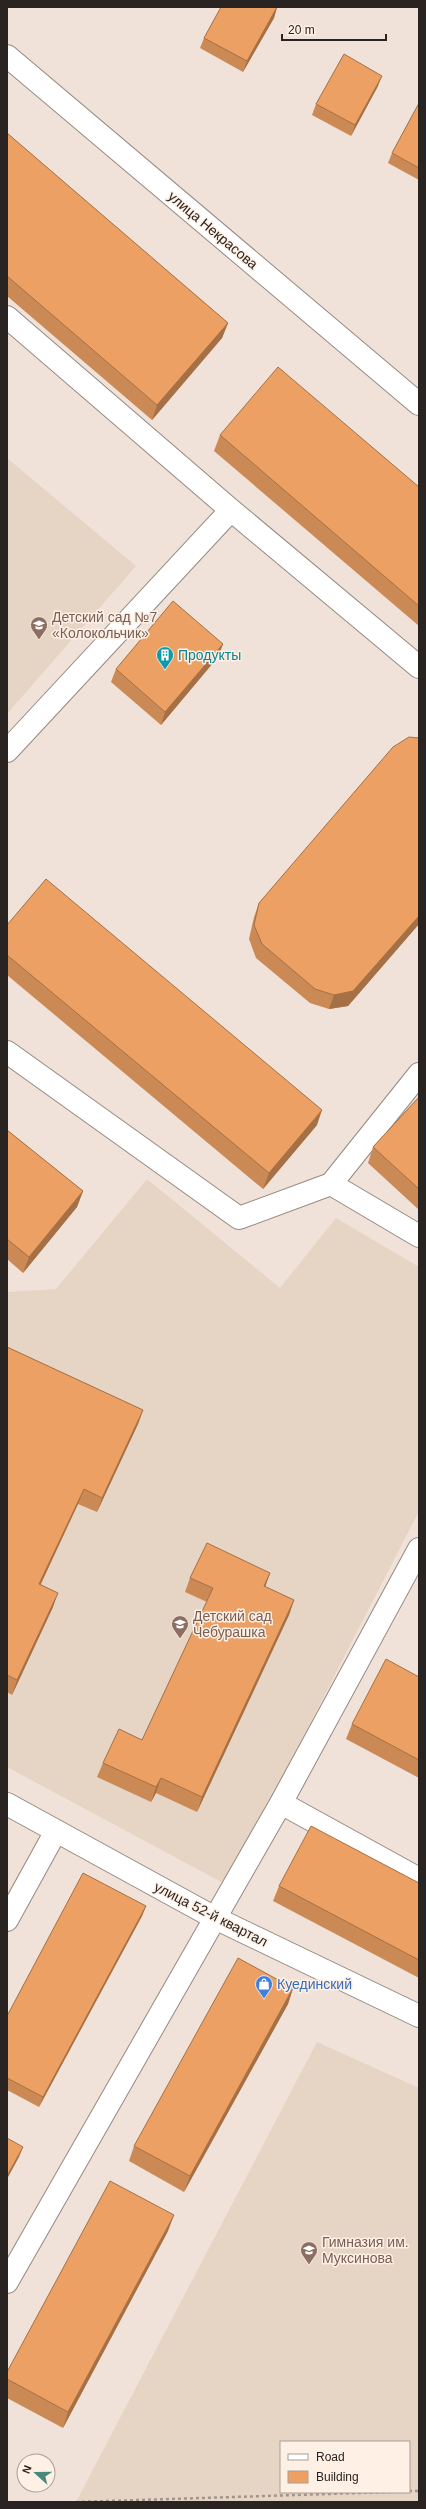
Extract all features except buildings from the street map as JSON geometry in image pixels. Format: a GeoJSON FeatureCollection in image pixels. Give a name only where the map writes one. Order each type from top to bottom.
{"type":"FeatureCollection","features":[{"type":"Feature","properties":{"kind":"street","name":"улица Некрасова"},"geometry":{"type":"LineString","coordinates":[[7,56],[419,404]]}},
{"type":"Feature","properties":{"kind":"street"},"geometry":{"type":"LineString","coordinates":[[7,317],[231,510],[419,667]]}},
{"type":"Feature","properties":{"kind":"street"},"geometry":{"type":"LineString","coordinates":[[7,751],[231,510]]}},
{"type":"Feature","properties":{"kind":"street"},"geometry":{"type":"LineString","coordinates":[[7,1052],[239,1218],[330,1184],[419,1074]]}},
{"type":"Feature","properties":{"kind":"street"},"geometry":{"type":"LineString","coordinates":[[330,1184],[419,1236]]}},
{"type":"Feature","properties":{"kind":"street"},"geometry":{"type":"LineString","coordinates":[[7,2282],[281,1803],[419,1549]]}},
{"type":"Feature","properties":{"kind":"street"},"geometry":{"type":"LineString","coordinates":[[281,1803],[419,1878]]}},
{"type":"Feature","properties":{"kind":"street","name":"улица 52-й квартал"},"geometry":{"type":"LineString","coordinates":[[7,1804],[215,1918],[419,2016]]}},
{"type":"Feature","properties":{"kind":"street"},"geometry":{"type":"LineString","coordinates":[[7,1920],[56,1831]]}},
{"type":"Feature","properties":{"kind":"path"},"geometry":{"type":"LineString","coordinates":[[76,2502],[360,2493]]}},
{"type":"Feature","properties":{"kind":"shaded area","name":"Детский сад №7 «Колокольчик»"},"geometry":{"type":"Polygon","coordinates":[[[7,458],[136,566],[7,714],[7,458]]]}},
{"type":"Feature","properties":{"kind":"shaded area","name":"Детский сад Чебурашка"},"geometry":{"type":"Polygon","coordinates":[[[147,1179],[280,1288],[336,1218],[419,1267],[419,1511],[227,1885],[7,1767],[7,1292],[56,1289],[147,1179]]]}},
{"type":"Feature","properties":{"kind":"shaded area","name":"Гимназия им. Муксинова"},"geometry":{"type":"Polygon","coordinates":[[[317,2042],[419,2088],[419,2502],[76,2502],[317,2042]]]}},
{"type":"Feature","properties":{"kind":"place","name":"Детский сад №7 «Колокольчик»"},"geometry":{"type":"Point","coordinates":[39,640]}},
{"type":"Feature","properties":{"kind":"place","name":"Продукты"},"geometry":{"type":"Point","coordinates":[165,670]}},
{"type":"Feature","properties":{"kind":"place","name":"Детский сад Чебурашка"},"geometry":{"type":"Point","coordinates":[180,1639]}},
{"type":"Feature","properties":{"kind":"place","name":"Куединский"},"geometry":{"type":"Point","coordinates":[264,1999]}},
{"type":"Feature","properties":{"kind":"place","name":"Гимназия им. Муксинова"},"geometry":{"type":"Point","coordinates":[309,2265]}}]}
